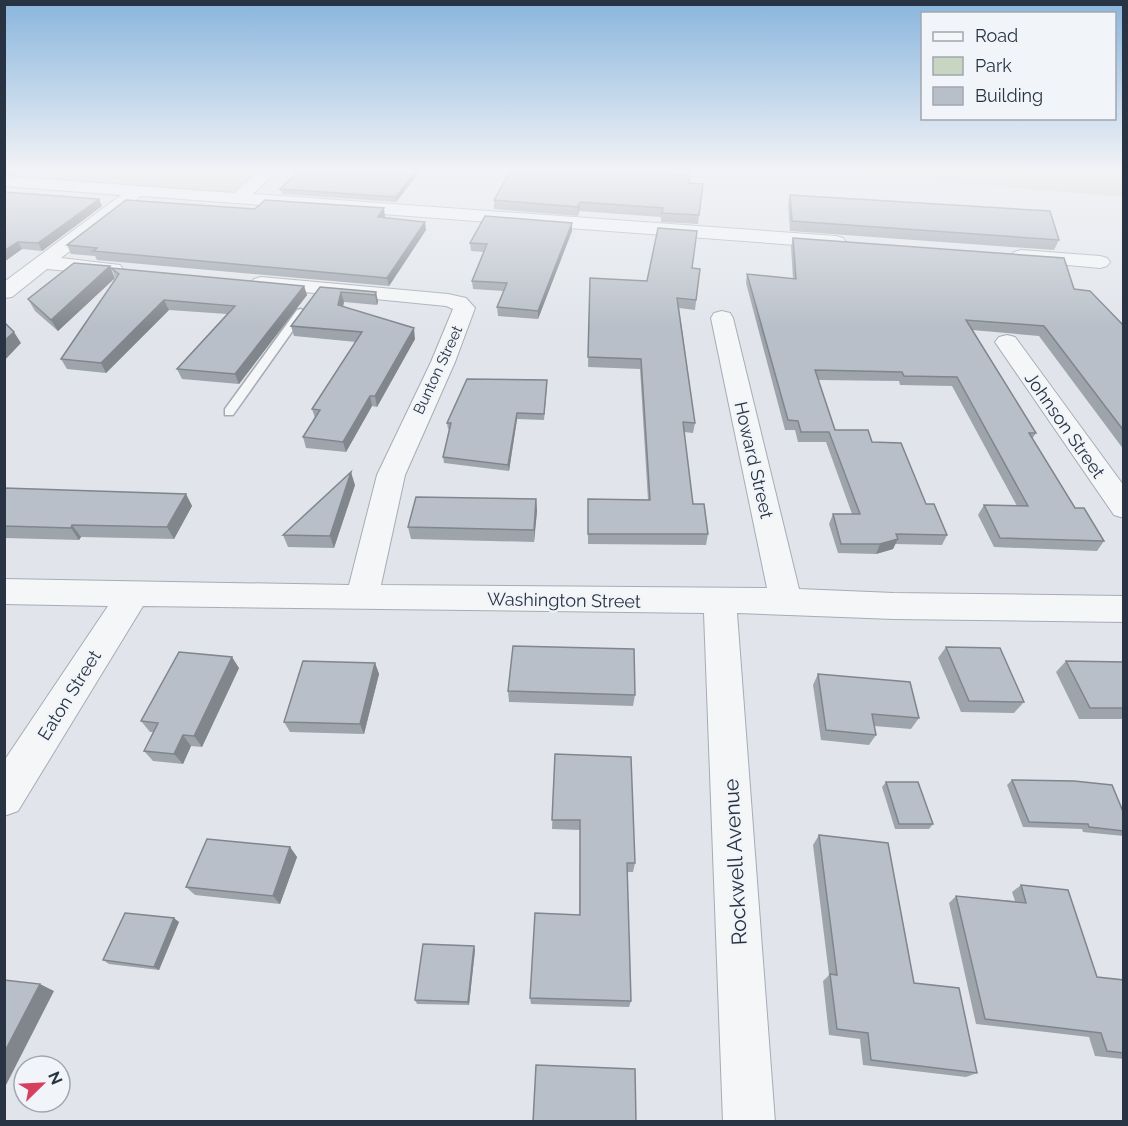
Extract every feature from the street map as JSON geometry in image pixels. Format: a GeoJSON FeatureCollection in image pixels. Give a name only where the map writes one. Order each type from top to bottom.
{"type":"FeatureCollection","features":[{"type":"Feature","properties":{"kind":"street"},"geometry":{"type":"LineString","coordinates":[[4,292],[96,223]]}},
{"type":"Feature","properties":{"kind":"street"},"geometry":{"type":"LineString","coordinates":[[573,223],[852,243]]}},
{"type":"Feature","properties":{"kind":"street"},"geometry":{"type":"LineString","coordinates":[[1006,255],[1101,262]]}},
{"type":"Feature","properties":{"kind":"street"},"geometry":{"type":"LineString","coordinates":[[43,263],[135,272]]}},
{"type":"Feature","properties":{"kind":"street","name":"Bunton Street"},"geometry":{"type":"LineString","coordinates":[[239,281],[313,298],[448,300],[464,308],[443,362],[391,475],[363,598]]}},
{"type":"Feature","properties":{"kind":"street","name":"Howard Street"},"geometry":{"type":"LineString","coordinates":[[722,318],[786,601]]}},
{"type":"Feature","properties":{"kind":"street","name":"Johnson Street"},"geometry":{"type":"LineString","coordinates":[[1007,342],[1124,508]]}},
{"type":"Feature","properties":{"kind":"street","name":"Washington Street"},"geometry":{"type":"LineString","coordinates":[[4,591],[363,598],[786,601],[894,606],[1124,609]]}},
{"type":"Feature","properties":{"kind":"street","name":"Eaton Street"},"geometry":{"type":"LineString","coordinates":[[4,797],[134,593]]}},
{"type":"Feature","properties":{"kind":"street","name":"Rockwell Avenue"},"geometry":{"type":"LineString","coordinates":[[720,602],[749,1122]]}},
{"type":"Feature","properties":{"kind":"lane"},"geometry":{"type":"LineString","coordinates":[[229,412],[313,298]]}},
{"type":"Feature","properties":{"kind":"building"},"geometry":{"type":"Polygon","coordinates":[[[4,223],[66,223],[38,243],[18,242],[4,251],[4,223]]]}},
{"type":"Feature","properties":{"kind":"building"},"geometry":{"type":"Polygon","coordinates":[[[96,223],[425,223],[387,278],[93,251],[97,248],[67,245],[96,223]]]}},
{"type":"Feature","properties":{"kind":"building"},"geometry":{"type":"Polygon","coordinates":[[[481,223],[572,223],[538,311],[497,307],[507,283],[472,281],[487,244],[470,243],[481,223]]]}},
{"type":"Feature","properties":{"kind":"building"},"geometry":{"type":"Polygon","coordinates":[[[814,223],[1054,223],[1059,240],[814,223]]]}},
{"type":"Feature","properties":{"kind":"building"},"geometry":{"type":"Polygon","coordinates":[[[658,228],[697,231],[692,268],[700,269],[696,300],[677,298],[695,423],[683,422],[693,504],[704,504],[708,534],[588,534],[588,499],[650,500],[641,359],[588,357],[590,278],[647,281],[658,228]]]}},
{"type":"Feature","properties":{"kind":"building"},"geometry":{"type":"Polygon","coordinates":[[[793,238],[1064,258],[1074,289],[1090,291],[1124,326],[1124,431],[1044,326],[966,320],[1036,433],[1029,433],[1075,508],[1084,508],[1104,541],[1000,538],[984,505],[1028,506],[957,377],[904,376],[902,372],[815,370],[835,430],[868,430],[872,442],[901,443],[926,504],[934,504],[947,535],[896,534],[898,539],[880,544],[841,544],[833,514],[860,514],[829,432],[801,432],[798,421],[788,420],[747,274],[796,279],[793,238]]]}},
{"type":"Feature","properties":{"kind":"building"},"geometry":{"type":"Polygon","coordinates":[[[74,263],[110,266],[51,320],[28,299],[74,263]]]}},
{"type":"Feature","properties":{"kind":"building"},"geometry":{"type":"Polygon","coordinates":[[[111,268],[304,286],[235,374],[177,369],[235,306],[164,300],[101,363],[61,359],[119,274],[111,268]]]}},
{"type":"Feature","properties":{"kind":"building"},"geometry":{"type":"Polygon","coordinates":[[[320,287],[376,292],[375,295],[341,292],[338,305],[414,328],[375,396],[370,396],[343,442],[303,437],[320,410],[312,409],[362,332],[291,326],[320,287]]]}},
{"type":"Feature","properties":{"kind":"building"},"geometry":{"type":"Polygon","coordinates":[[[4,322],[14,332],[4,341],[4,322]]]}},
{"type":"Feature","properties":{"kind":"building"},"geometry":{"type":"Polygon","coordinates":[[[467,379],[547,380],[544,414],[517,413],[508,465],[443,457],[451,423],[447,423],[467,379]]]}},
{"type":"Feature","properties":{"kind":"building"},"geometry":{"type":"Polygon","coordinates":[[[351,472],[330,536],[283,535],[351,472]]]}},
{"type":"Feature","properties":{"kind":"building"},"geometry":{"type":"Polygon","coordinates":[[[4,488],[186,494],[167,527],[4,526],[4,488]]]}},
{"type":"Feature","properties":{"kind":"building"},"geometry":{"type":"Polygon","coordinates":[[[416,497],[536,499],[534,530],[408,527],[416,497]]]}},
{"type":"Feature","properties":{"kind":"building"},"geometry":{"type":"Polygon","coordinates":[[[513,646],[634,649],[635,695],[508,691],[513,646]]]}},
{"type":"Feature","properties":{"kind":"building"},"geometry":{"type":"Polygon","coordinates":[[[946,647],[1000,648],[1024,702],[969,701],[946,647]]]}},
{"type":"Feature","properties":{"kind":"building"},"geometry":{"type":"Polygon","coordinates":[[[179,652],[232,657],[194,736],[183,735],[174,754],[144,751],[158,723],[141,721],[179,652]]]}},
{"type":"Feature","properties":{"kind":"building"},"geometry":{"type":"Polygon","coordinates":[[[303,661],[375,663],[360,724],[284,722],[303,661]]]}},
{"type":"Feature","properties":{"kind":"building"},"geometry":{"type":"Polygon","coordinates":[[[1066,661],[1124,662],[1124,708],[1090,708],[1066,661]]]}},
{"type":"Feature","properties":{"kind":"building"},"geometry":{"type":"Polygon","coordinates":[[[818,674],[910,682],[919,718],[872,714],[876,735],[826,730],[818,674]]]}},
{"type":"Feature","properties":{"kind":"building"},"geometry":{"type":"Polygon","coordinates":[[[555,754],[631,757],[635,863],[627,863],[631,1001],[530,998],[535,913],[580,915],[580,820],[552,820],[555,754]]]}},
{"type":"Feature","properties":{"kind":"building"},"geometry":{"type":"Polygon","coordinates":[[[1012,780],[1074,781],[1112,785],[1124,814],[1124,831],[1089,827],[1088,824],[1029,822],[1012,780]]]}},
{"type":"Feature","properties":{"kind":"building"},"geometry":{"type":"Polygon","coordinates":[[[886,782],[918,782],[933,824],[899,824],[886,782]]]}},
{"type":"Feature","properties":{"kind":"building"},"geometry":{"type":"Polygon","coordinates":[[[819,835],[888,843],[914,983],[959,988],[977,1073],[871,1060],[868,1033],[837,1029],[830,974],[837,975],[819,835]]]}},
{"type":"Feature","properties":{"kind":"building"},"geometry":{"type":"Polygon","coordinates":[[[207,839],[290,847],[273,896],[186,887],[207,839]]]}},
{"type":"Feature","properties":{"kind":"building"},"geometry":{"type":"Polygon","coordinates":[[[1021,885],[1068,890],[1097,977],[1124,980],[1124,1053],[1107,1051],[1101,1033],[985,1019],[956,896],[1026,903],[1021,885]]]}},
{"type":"Feature","properties":{"kind":"building"},"geometry":{"type":"Polygon","coordinates":[[[125,913],[174,918],[154,967],[103,960],[125,913]]]}},
{"type":"Feature","properties":{"kind":"building"},"geometry":{"type":"Polygon","coordinates":[[[423,944],[474,946],[468,1002],[415,1000],[423,944]]]}},
{"type":"Feature","properties":{"kind":"building"},"geometry":{"type":"Polygon","coordinates":[[[4,980],[40,984],[4,1053],[4,980]]]}},
{"type":"Feature","properties":{"kind":"building"},"geometry":{"type":"Polygon","coordinates":[[[536,1065],[635,1069],[636,1122],[533,1122],[536,1065]]]}}]}
